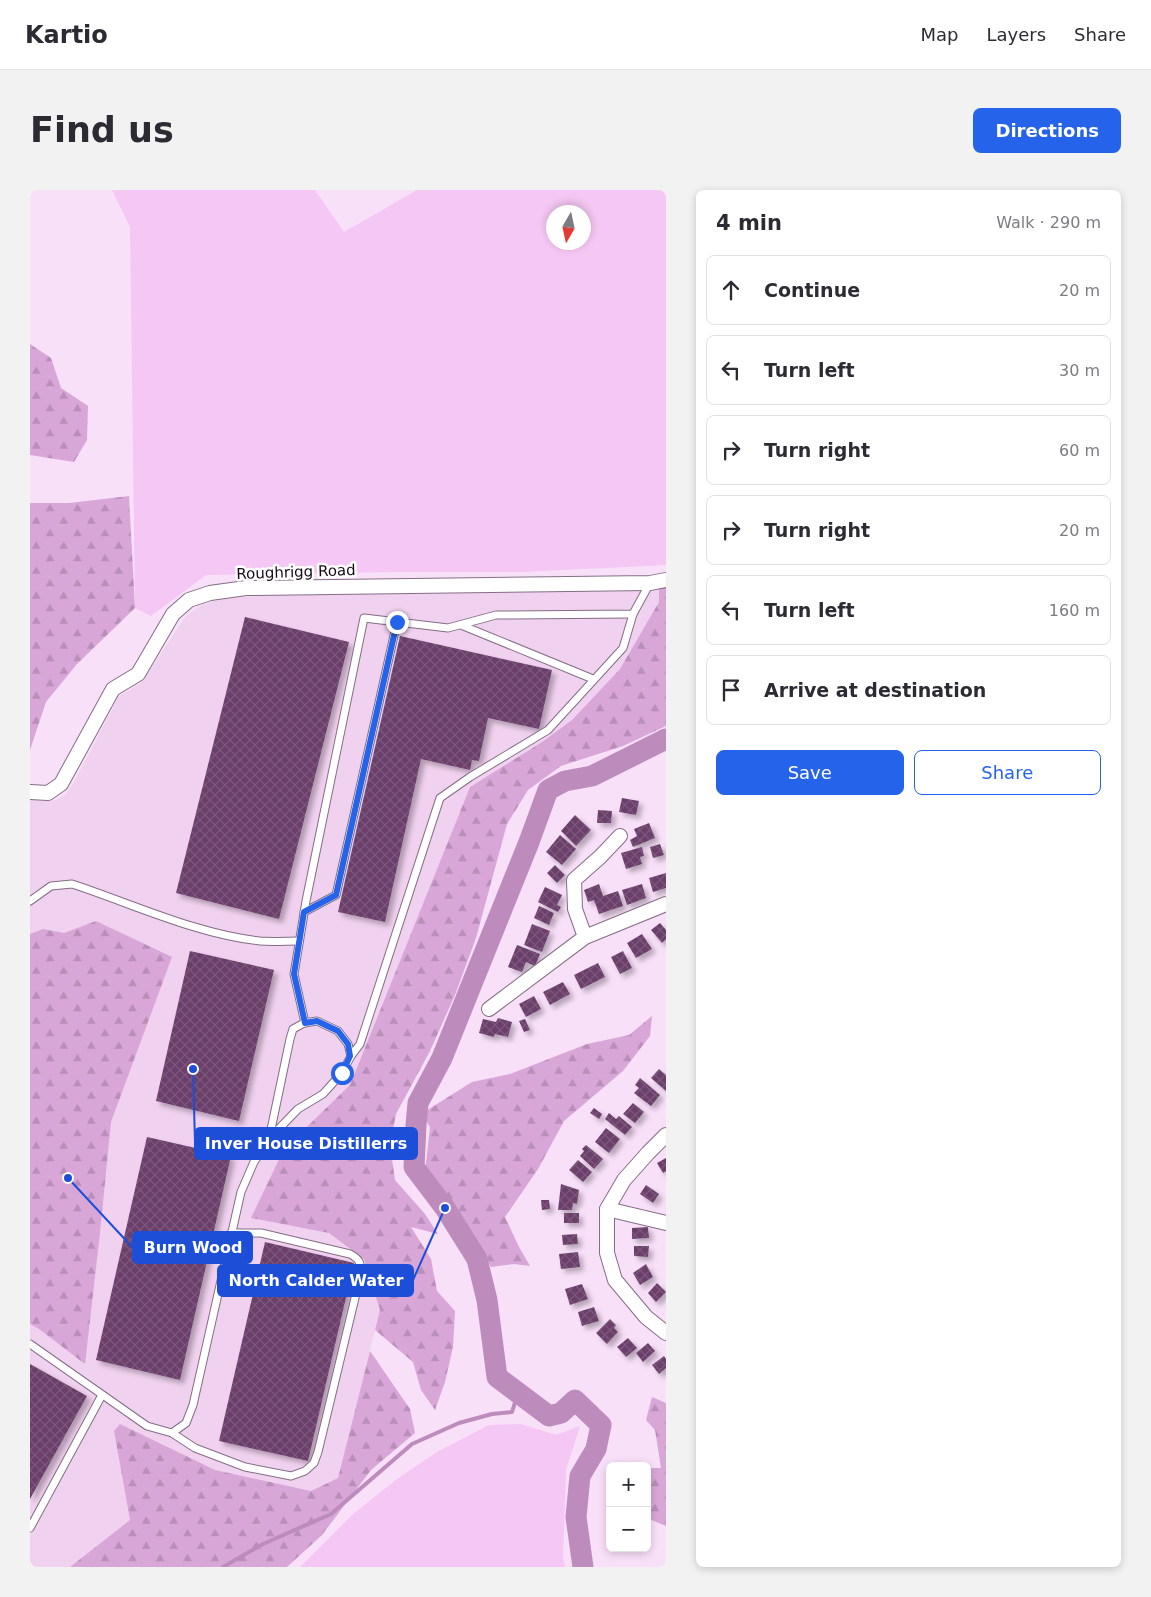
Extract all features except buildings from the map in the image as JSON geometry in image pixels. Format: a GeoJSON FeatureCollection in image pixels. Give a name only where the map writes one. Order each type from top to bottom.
{"type":"FeatureCollection","features":[{"type":"Feature","properties":{"kind":"street","name":"Roughrigg Road"},"geometry":{"type":"LineString","coordinates":[[30,792],[48,793],[61,784],[113,690],[138,674],[173,614],[189,600],[210,593],[246,588],[650,583],[666,580]]}},
{"type":"Feature","properties":{"kind":"street"},"geometry":{"type":"LineString","coordinates":[[585,937],[575,909],[574,880],[620,836]]}},
{"type":"Feature","properties":{"kind":"street"},"geometry":{"type":"LineString","coordinates":[[488,1009],[585,937],[666,904]]}},
{"type":"Feature","properties":{"kind":"street"},"geometry":{"type":"LineString","coordinates":[[666,1135],[624,1180],[607,1209],[607,1253],[615,1280],[646,1317],[666,1333]]}},
{"type":"Feature","properties":{"kind":"street"},"geometry":{"type":"LineString","coordinates":[[607,1209],[666,1223]]}},
{"type":"Feature","properties":{"kind":"lane"},"geometry":{"type":"LineString","coordinates":[[172,1433],[186,1423],[193,1405],[240,1192],[254,1162],[269,1139],[298,1109],[322,1094],[342,1073],[350,1056],[360,1044],[440,798],[470,777],[548,730],[623,648],[633,614],[650,583]]}},
{"type":"Feature","properties":{"kind":"lane"},"geometry":{"type":"LineString","coordinates":[[305,1023],[294,974],[304,912],[364,618],[448,628],[496,615],[633,614]]}},
{"type":"Feature","properties":{"kind":"lane"},"geometry":{"type":"LineString","coordinates":[[304,912],[336,895],[397,622]]}},
{"type":"Feature","properties":{"kind":"lane"},"geometry":{"type":"LineString","coordinates":[[461,625],[593,680]]}},
{"type":"Feature","properties":{"kind":"lane"},"geometry":{"type":"LineString","coordinates":[[30,901],[51,886],[72,884],[197,928],[262,941],[299,942]]}},
{"type":"Feature","properties":{"kind":"lane"},"geometry":{"type":"LineString","coordinates":[[269,1139],[293,1029],[305,1023],[317,1021],[338,1031],[348,1044],[350,1056]]}},
{"type":"Feature","properties":{"kind":"lane"},"geometry":{"type":"LineString","coordinates":[[30,1344],[147,1426],[172,1433],[196,1448],[244,1467],[291,1476],[305,1471],[314,1463],[318,1452],[361,1273],[361,1264],[358,1259],[350,1254],[261,1233],[231,1233]]}},
{"type":"Feature","properties":{"kind":"lane"},"geometry":{"type":"LineString","coordinates":[[30,1528],[102,1396]]}},
{"type":"Feature","properties":{"kind":"shaded area"},"geometry":{"type":"Polygon","coordinates":[[[112,190],[315,190],[344,232],[417,190],[666,190],[666,565],[524,572],[206,575],[151,616],[135,608],[130,227],[112,190]]]}},
{"type":"Feature","properties":{"kind":"shaded area"},"geometry":{"type":"Polygon","coordinates":[[[659,588],[659,602],[636,645],[620,669],[572,720],[542,742],[470,787],[350,1085],[364,1259],[380,1310],[338,1478],[311,1491],[217,1471],[114,1431],[130,1520],[70,1567],[30,1567],[30,799],[56,800],[65,795],[73,784],[119,696],[141,683],[186,616],[203,604],[226,598],[278,595],[645,591],[659,588]]]}},
{"type":"Feature","properties":{"kind":"shaded area"},"geometry":{"type":"Polygon","coordinates":[[[521,1424],[556,1435],[580,1426],[566,1470],[563,1558],[565,1567],[300,1567],[352,1515],[397,1479],[437,1452],[489,1425],[521,1424]]]}},
{"type":"Feature","properties":{"kind":"green space"},"geometry":{"type":"Polygon","coordinates":[[[30,344],[51,358],[61,388],[88,406],[87,440],[74,462],[30,455],[30,344]]]}},
{"type":"Feature","properties":{"kind":"green space"},"geometry":{"type":"Polygon","coordinates":[[[129,496],[135,608],[77,664],[46,702],[30,750],[30,503],[69,503],[129,496]]]}},
{"type":"Feature","properties":{"kind":"green space"},"geometry":{"type":"Polygon","coordinates":[[[666,587],[666,726],[623,746],[561,766],[528,790],[507,824],[476,938],[455,995],[430,1051],[396,1114],[390,1145],[395,1180],[425,1214],[438,1234],[411,1227],[431,1259],[437,1291],[455,1311],[453,1347],[445,1382],[435,1410],[421,1390],[413,1362],[375,1330],[380,1310],[364,1259],[329,1233],[251,1218],[284,1149],[350,1085],[470,787],[542,742],[572,720],[620,669],[659,602],[659,588],[666,587]]]}},
{"type":"Feature","properties":{"kind":"green space"},"geometry":{"type":"Polygon","coordinates":[[[96,921],[172,957],[111,1122],[85,1364],[30,1324],[30,934],[43,929],[64,933],[96,921]]]}},
{"type":"Feature","properties":{"kind":"green space"},"geometry":{"type":"Polygon","coordinates":[[[652,1016],[650,1036],[623,1071],[564,1121],[538,1169],[505,1217],[530,1266],[514,1264],[491,1267],[458,1213],[425,1172],[430,1127],[421,1114],[472,1082],[510,1074],[587,1044],[629,1035],[652,1016]]]}},
{"type":"Feature","properties":{"kind":"green space"},"geometry":{"type":"Polygon","coordinates":[[[370,1351],[410,1409],[415,1433],[371,1470],[322,1535],[287,1567],[70,1567],[130,1520],[114,1431],[120,1424],[215,1470],[311,1491],[338,1478],[370,1351]]]}},
{"type":"Feature","properties":{"kind":"green space"},"geometry":{"type":"Polygon","coordinates":[[[652,1397],[666,1403],[666,1526],[651,1520],[651,1468],[661,1468],[655,1430],[646,1420],[652,1397]]]}},
{"type":"Feature","properties":{"kind":"waterway"},"geometry":{"type":"LineString","coordinates":[[583,1567],[576,1517],[580,1476],[596,1449],[601,1425],[575,1400],[561,1413],[549,1416],[497,1377],[487,1300],[477,1259],[445,1208],[414,1167],[418,1103],[442,1058],[548,790],[565,781],[592,776],[666,739]]}},
{"type":"Feature","properties":{"kind":"waterway"},"geometry":{"type":"LineString","coordinates":[[223,1567],[263,1544],[331,1514],[412,1444],[459,1423],[492,1414],[512,1412],[518,1393]]}},
{"type":"Feature","properties":{"kind":"place","name":"Inver House Distillerrs"},"geometry":{"type":"Point","coordinates":[193,1069]}},
{"type":"Feature","properties":{"kind":"place","name":"Burn Wood"},"geometry":{"type":"Point","coordinates":[68,1178]}},
{"type":"Feature","properties":{"kind":"place","name":"North Calder Water"},"geometry":{"type":"Point","coordinates":[445,1208]}},
{"type":"Feature","properties":{"kind":"route"},"geometry":{"type":"LineString","coordinates":[[342,1073],[350,1056],[348,1044],[338,1031],[317,1021],[305,1023],[294,974],[304,912],[336,895],[397,622]]}}]}
